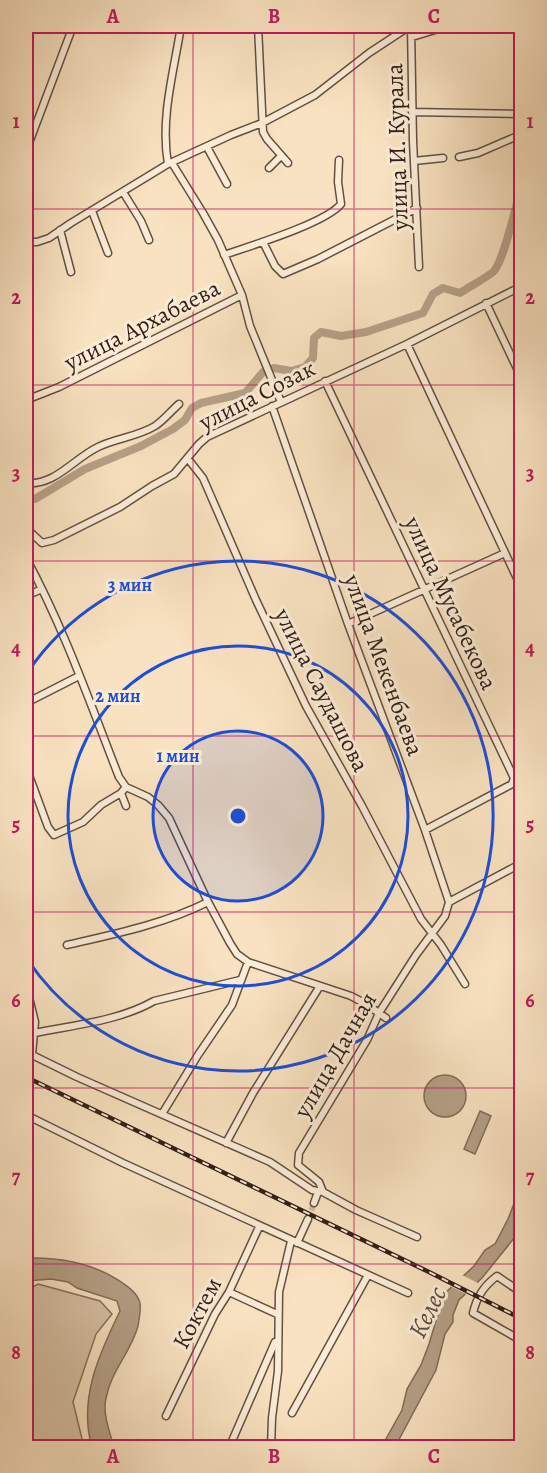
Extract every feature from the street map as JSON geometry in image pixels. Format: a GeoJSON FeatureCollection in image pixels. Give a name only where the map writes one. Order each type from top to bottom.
{"type":"FeatureCollection","features":[{"type":"Feature","properties":{"kind":"street"},"geometry":{"type":"LineString","coordinates":[[26,151],[73,26]]}},
{"type":"Feature","properties":{"kind":"street"},"geometry":{"type":"LineString","coordinates":[[181,26],[166,115],[165,136],[170,163],[204,213],[224,255],[242,295],[248,318],[281,402]]}},
{"type":"Feature","properties":{"kind":"street"},"geometry":{"type":"LineString","coordinates":[[258,26],[264,134],[288,163]]}},
{"type":"Feature","properties":{"kind":"street"},"geometry":{"type":"LineString","coordinates":[[26,242],[44,240],[170,163],[262,123],[315,95],[369,53],[411,26]]}},
{"type":"Feature","properties":{"kind":"street","name":"улица И. Курала"},"geometry":{"type":"LineString","coordinates":[[411,26],[412,112],[419,267]]}},
{"type":"Feature","properties":{"kind":"street"},"geometry":{"type":"LineString","coordinates":[[412,37],[448,26]]}},
{"type":"Feature","properties":{"kind":"street"},"geometry":{"type":"LineString","coordinates":[[519,26],[522,42]]}},
{"type":"Feature","properties":{"kind":"street"},"geometry":{"type":"LineString","coordinates":[[412,112],[517,114],[522,116]]}},
{"type":"Feature","properties":{"kind":"street"},"geometry":{"type":"LineString","coordinates":[[459,157],[477,153],[522,134]]}},
{"type":"Feature","properties":{"kind":"street"},"geometry":{"type":"LineString","coordinates":[[207,147],[227,184]]}},
{"type":"Feature","properties":{"kind":"street"},"geometry":{"type":"LineString","coordinates":[[269,168],[280,156]]}},
{"type":"Feature","properties":{"kind":"street"},"geometry":{"type":"LineString","coordinates":[[414,161],[443,158]]}},
{"type":"Feature","properties":{"kind":"street"},"geometry":{"type":"LineString","coordinates":[[224,255],[315,221],[338,208],[341,204],[338,182],[339,160]]}},
{"type":"Feature","properties":{"kind":"street"},"geometry":{"type":"LineString","coordinates":[[329,179],[338,182]]}},
{"type":"Feature","properties":{"kind":"street"},"geometry":{"type":"LineString","coordinates":[[123,192],[141,221],[149,240]]}},
{"type":"Feature","properties":{"kind":"street"},"geometry":{"type":"LineString","coordinates":[[263,242],[275,266],[283,274],[318,259],[417,208]]}},
{"type":"Feature","properties":{"kind":"street"},"geometry":{"type":"LineString","coordinates":[[92,211],[108,253]]}},
{"type":"Feature","properties":{"kind":"street"},"geometry":{"type":"LineString","coordinates":[[60,230],[70,272]]}},
{"type":"Feature","properties":{"kind":"street","name":"улица Созак"},"geometry":{"type":"LineString","coordinates":[[26,528],[39,542],[47,545],[120,507],[174,474],[207,437],[407,344],[522,286]]}},
{"type":"Feature","properties":{"kind":"street","name":"улица Архабаева"},"geometry":{"type":"LineString","coordinates":[[26,400],[59,387],[242,295]]}},
{"type":"Feature","properties":{"kind":"street"},"geometry":{"type":"LineString","coordinates":[[486,303],[522,379]]}},
{"type":"Feature","properties":{"kind":"street"},"geometry":{"type":"LineString","coordinates":[[407,344],[522,589]]}},
{"type":"Feature","properties":{"kind":"street","name":"улица Мусабекова"},"geometry":{"type":"LineString","coordinates":[[326,381],[513,774],[514,781]]}},
{"type":"Feature","properties":{"kind":"street"},"geometry":{"type":"LineString","coordinates":[[26,483],[50,480],[77,459],[98,447],[156,426],[179,404]]}},
{"type":"Feature","properties":{"kind":"street","name":"улица Мекенбаева"},"geometry":{"type":"LineString","coordinates":[[272,406],[449,902]]}},
{"type":"Feature","properties":{"kind":"street","name":"улица Саудашова"},"geometry":{"type":"LineString","coordinates":[[188,459],[197,469],[207,488],[306,706],[421,919],[441,945],[465,984]]}},
{"type":"Feature","properties":{"kind":"street"},"geometry":{"type":"LineString","coordinates":[[348,624],[505,553]]}},
{"type":"Feature","properties":{"kind":"street"},"geometry":{"type":"LineString","coordinates":[[26,558],[42,589],[79,676],[119,777],[126,787],[148,797],[169,818],[208,902],[237,954],[248,962],[351,996],[386,1018]]}},
{"type":"Feature","properties":{"kind":"street"},"geometry":{"type":"LineString","coordinates":[[26,597],[42,589]]}},
{"type":"Feature","properties":{"kind":"street"},"geometry":{"type":"LineString","coordinates":[[26,703],[79,676]]}},
{"type":"Feature","properties":{"kind":"street"},"geometry":{"type":"LineString","coordinates":[[26,779],[30,778],[48,827],[54,835],[83,822],[101,805],[121,793],[126,787]]}},
{"type":"Feature","properties":{"kind":"street"},"geometry":{"type":"LineString","coordinates":[[425,830],[514,781],[522,786]]}},
{"type":"Feature","properties":{"kind":"street"},"geometry":{"type":"LineString","coordinates":[[121,793],[126,806]]}},
{"type":"Feature","properties":{"kind":"street"},"geometry":{"type":"LineString","coordinates":[[432,934],[445,916],[449,902],[522,863]]}},
{"type":"Feature","properties":{"kind":"street"},"geometry":{"type":"LineString","coordinates":[[67,945],[131,930],[208,902]]}},
{"type":"Feature","properties":{"kind":"street","name":"улица Дачная"},"geometry":{"type":"LineString","coordinates":[[321,1192],[319,1182],[298,1165],[298,1155],[367,1040],[379,1013],[432,934]]}},
{"type":"Feature","properties":{"kind":"street"},"geometry":{"type":"LineString","coordinates":[[162,1114],[232,1005],[248,962]]}},
{"type":"Feature","properties":{"kind":"street"},"geometry":{"type":"LineString","coordinates":[[34,1033],[111,1017],[145,1008],[154,1001],[240,980]]}},
{"type":"Feature","properties":{"kind":"street"},"geometry":{"type":"LineString","coordinates":[[26,985],[34,1011],[34,1033],[29,1053],[270,1162],[302,1184],[417,1237]]}},
{"type":"Feature","properties":{"kind":"street"},"geometry":{"type":"LineString","coordinates":[[226,1143],[253,1093],[320,986]]}},
{"type":"Feature","properties":{"kind":"street"},"geometry":{"type":"LineString","coordinates":[[26,1115],[259,1227],[408,1293]]}},
{"type":"Feature","properties":{"kind":"street"},"geometry":{"type":"LineString","coordinates":[[314,1203],[321,1192]]}},
{"type":"Feature","properties":{"kind":"street"},"geometry":{"type":"LineString","coordinates":[[271,1448],[278,1371],[279,1292],[294,1242],[308,1219]]}},
{"type":"Feature","properties":{"kind":"street","name":"Коктем"},"geometry":{"type":"LineString","coordinates":[[165,1416],[215,1314],[229,1292],[259,1227]]}},
{"type":"Feature","properties":{"kind":"street"},"geometry":{"type":"LineString","coordinates":[[292,1413],[368,1275]]}},
{"type":"Feature","properties":{"kind":"street"},"geometry":{"type":"LineString","coordinates":[[522,1293],[497,1276],[486,1284],[476,1301],[473,1313],[522,1341]]}},
{"type":"Feature","properties":{"kind":"street"},"geometry":{"type":"LineString","coordinates":[[229,1292],[277,1314]]}},
{"type":"Feature","properties":{"kind":"street"},"geometry":{"type":"LineString","coordinates":[[229,1448],[277,1339]]}},
{"type":"Feature","properties":{"kind":"shaded area"},"geometry":{"type":"Polygon","coordinates":[[[445,1075],[453,1076],[460,1081],[465,1088],[465,1104],[460,1111],[453,1116],[445,1117],[437,1116],[430,1111],[425,1104],[424,1096],[425,1088],[430,1081],[437,1076],[445,1075]]]}},
{"type":"Feature","properties":{"kind":"shaded area"},"geometry":{"type":"Polygon","coordinates":[[[480,1111],[491,1116],[475,1154],[464,1149],[480,1111]]]}},
{"type":"Feature","properties":{"kind":"shaded area","name":"Келес"},"geometry":{"type":"Polygon","coordinates":[[[521,1164],[522,1226],[482,1278],[459,1300],[453,1315],[453,1322],[445,1334],[436,1370],[395,1447],[381,1448],[402,1410],[407,1389],[421,1365],[444,1294],[474,1266],[485,1250],[495,1244],[508,1219],[515,1201],[521,1164]]]}},
{"type":"Feature","properties":{"kind":"shaded area"},"geometry":{"type":"Polygon","coordinates":[[[26,1258],[50,1258],[85,1265],[125,1285],[139,1299],[140,1309],[135,1335],[112,1379],[106,1398],[106,1416],[114,1447],[92,1447],[88,1429],[88,1412],[89,1395],[98,1361],[120,1311],[117,1301],[77,1288],[68,1282],[51,1279],[26,1281],[26,1258]]]}},
{"type":"Feature","properties":{"kind":"shaded area"},"geometry":{"type":"Polygon","coordinates":[[[38,1284],[100,1301],[112,1314],[96,1334],[73,1402],[84,1447],[26,1447],[26,1291],[38,1284]]]}},
{"type":"Feature","properties":{"kind":"pier"},"geometry":{"type":"Polygon","coordinates":[[[460,1274],[480,1284],[468,1295],[448,1285],[460,1274]]]}},
{"type":"Feature","properties":{"kind":"waterway"},"geometry":{"type":"LineString","coordinates":[[26,499],[35,499],[85,469],[141,446],[173,429],[185,420],[192,408],[201,403],[245,393],[264,371],[274,368],[291,371],[305,367],[313,358],[314,338],[321,332],[341,336],[366,332],[423,313],[433,294],[443,288],[460,293],[489,275],[497,267],[518,200],[522,199]]}},
{"type":"Feature","properties":{"kind":"tunnel"},"geometry":{"type":"LineString","coordinates":[[308,1219],[314,1203]]}},
{"type":"Feature","properties":{"kind":"railway"},"geometry":{"type":"LineString","coordinates":[[26,1077],[522,1319]]}}]}
